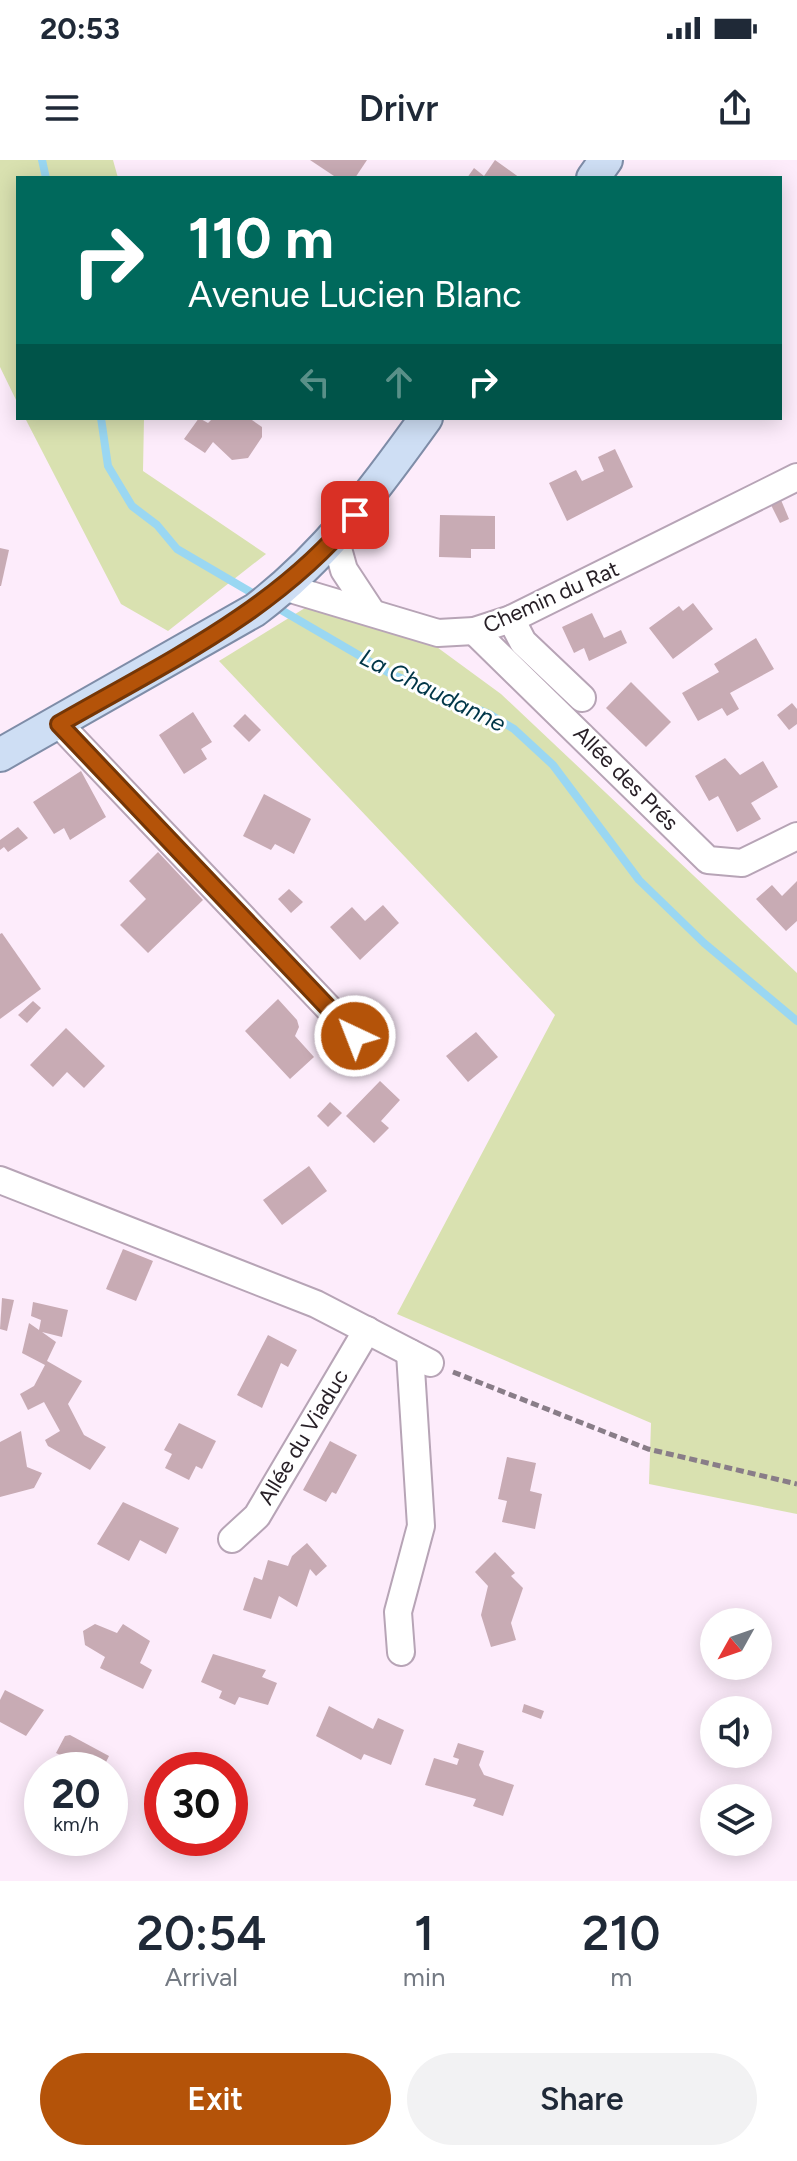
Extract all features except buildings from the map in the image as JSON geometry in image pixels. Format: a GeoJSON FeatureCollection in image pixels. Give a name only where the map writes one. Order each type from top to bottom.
{"type":"FeatureCollection","features":[{"type":"Feature","properties":{"kind":"main road"},"geometry":{"type":"LineString","coordinates":[[0,755],[255,610],[335,538],[424,420]]}},
{"type":"Feature","properties":{"kind":"street","name":"Chemin du Rat"},"geometry":{"type":"LineString","coordinates":[[284,587],[438,633],[474,631],[511,619],[797,477]]}},
{"type":"Feature","properties":{"kind":"street"},"geometry":{"type":"LineString","coordinates":[[335,538],[344,570],[371,611]]}},
{"type":"Feature","properties":{"kind":"street"},"geometry":{"type":"LineString","coordinates":[[511,619],[523,642],[582,698]]}},
{"type":"Feature","properties":{"kind":"street","name":"Allée des Prés"},"geometry":{"type":"LineString","coordinates":[[474,631],[708,860],[742,863],[797,836]]}},
{"type":"Feature","properties":{"kind":"street"},"geometry":{"type":"LineString","coordinates":[[59,724],[355,1036]]}},
{"type":"Feature","properties":{"kind":"street"},"geometry":{"type":"LineString","coordinates":[[0,1180],[316,1304],[420,1358],[421,1526],[398,1612],[401,1652]]}},
{"type":"Feature","properties":{"kind":"street","name":"Allée du Viaduc"},"geometry":{"type":"LineString","coordinates":[[232,1539],[257,1516],[367,1330]]}},
{"type":"Feature","properties":{"kind":"path"},"geometry":{"type":"LineString","coordinates":[[420,1358],[648,1449],[797,1484]]}},
{"type":"Feature","properties":{"kind":"green space"},"geometry":{"type":"Polygon","coordinates":[[[0,160],[113,160],[117,176],[16,176],[16,400],[0,367],[0,160]]]}},
{"type":"Feature","properties":{"kind":"green space"},"geometry":{"type":"Polygon","coordinates":[[[26,420],[144,420],[143,471],[266,554],[168,631],[121,604],[26,420]]]}},
{"type":"Feature","properties":{"kind":"green space"},"geometry":{"type":"Polygon","coordinates":[[[313,603],[430,642],[501,694],[797,973],[797,1514],[649,1484],[651,1423],[397,1314],[555,1015],[219,661],[313,603]]]}},
{"type":"Feature","properties":{"kind":"waterway","name":"La Chaudanne"},"geometry":{"type":"LineString","coordinates":[[42,160],[46,176]]}},
{"type":"Feature","properties":{"kind":"waterway","name":"La Chaudanne"},"geometry":{"type":"LineString","coordinates":[[101,420],[108,466],[132,506],[157,525],[177,549],[259,597]]}},
{"type":"Feature","properties":{"kind":"waterway","name":"La Chaudanne"},"geometry":{"type":"LineString","coordinates":[[271,604],[391,674],[489,714],[514,729],[553,765],[639,880],[704,943],[797,1021]]}},
{"type":"Feature","properties":{"kind":"route"},"geometry":{"type":"LineString","coordinates":[[355,515],[301,571],[255,610],[59,724],[355,1036]]}}]}
